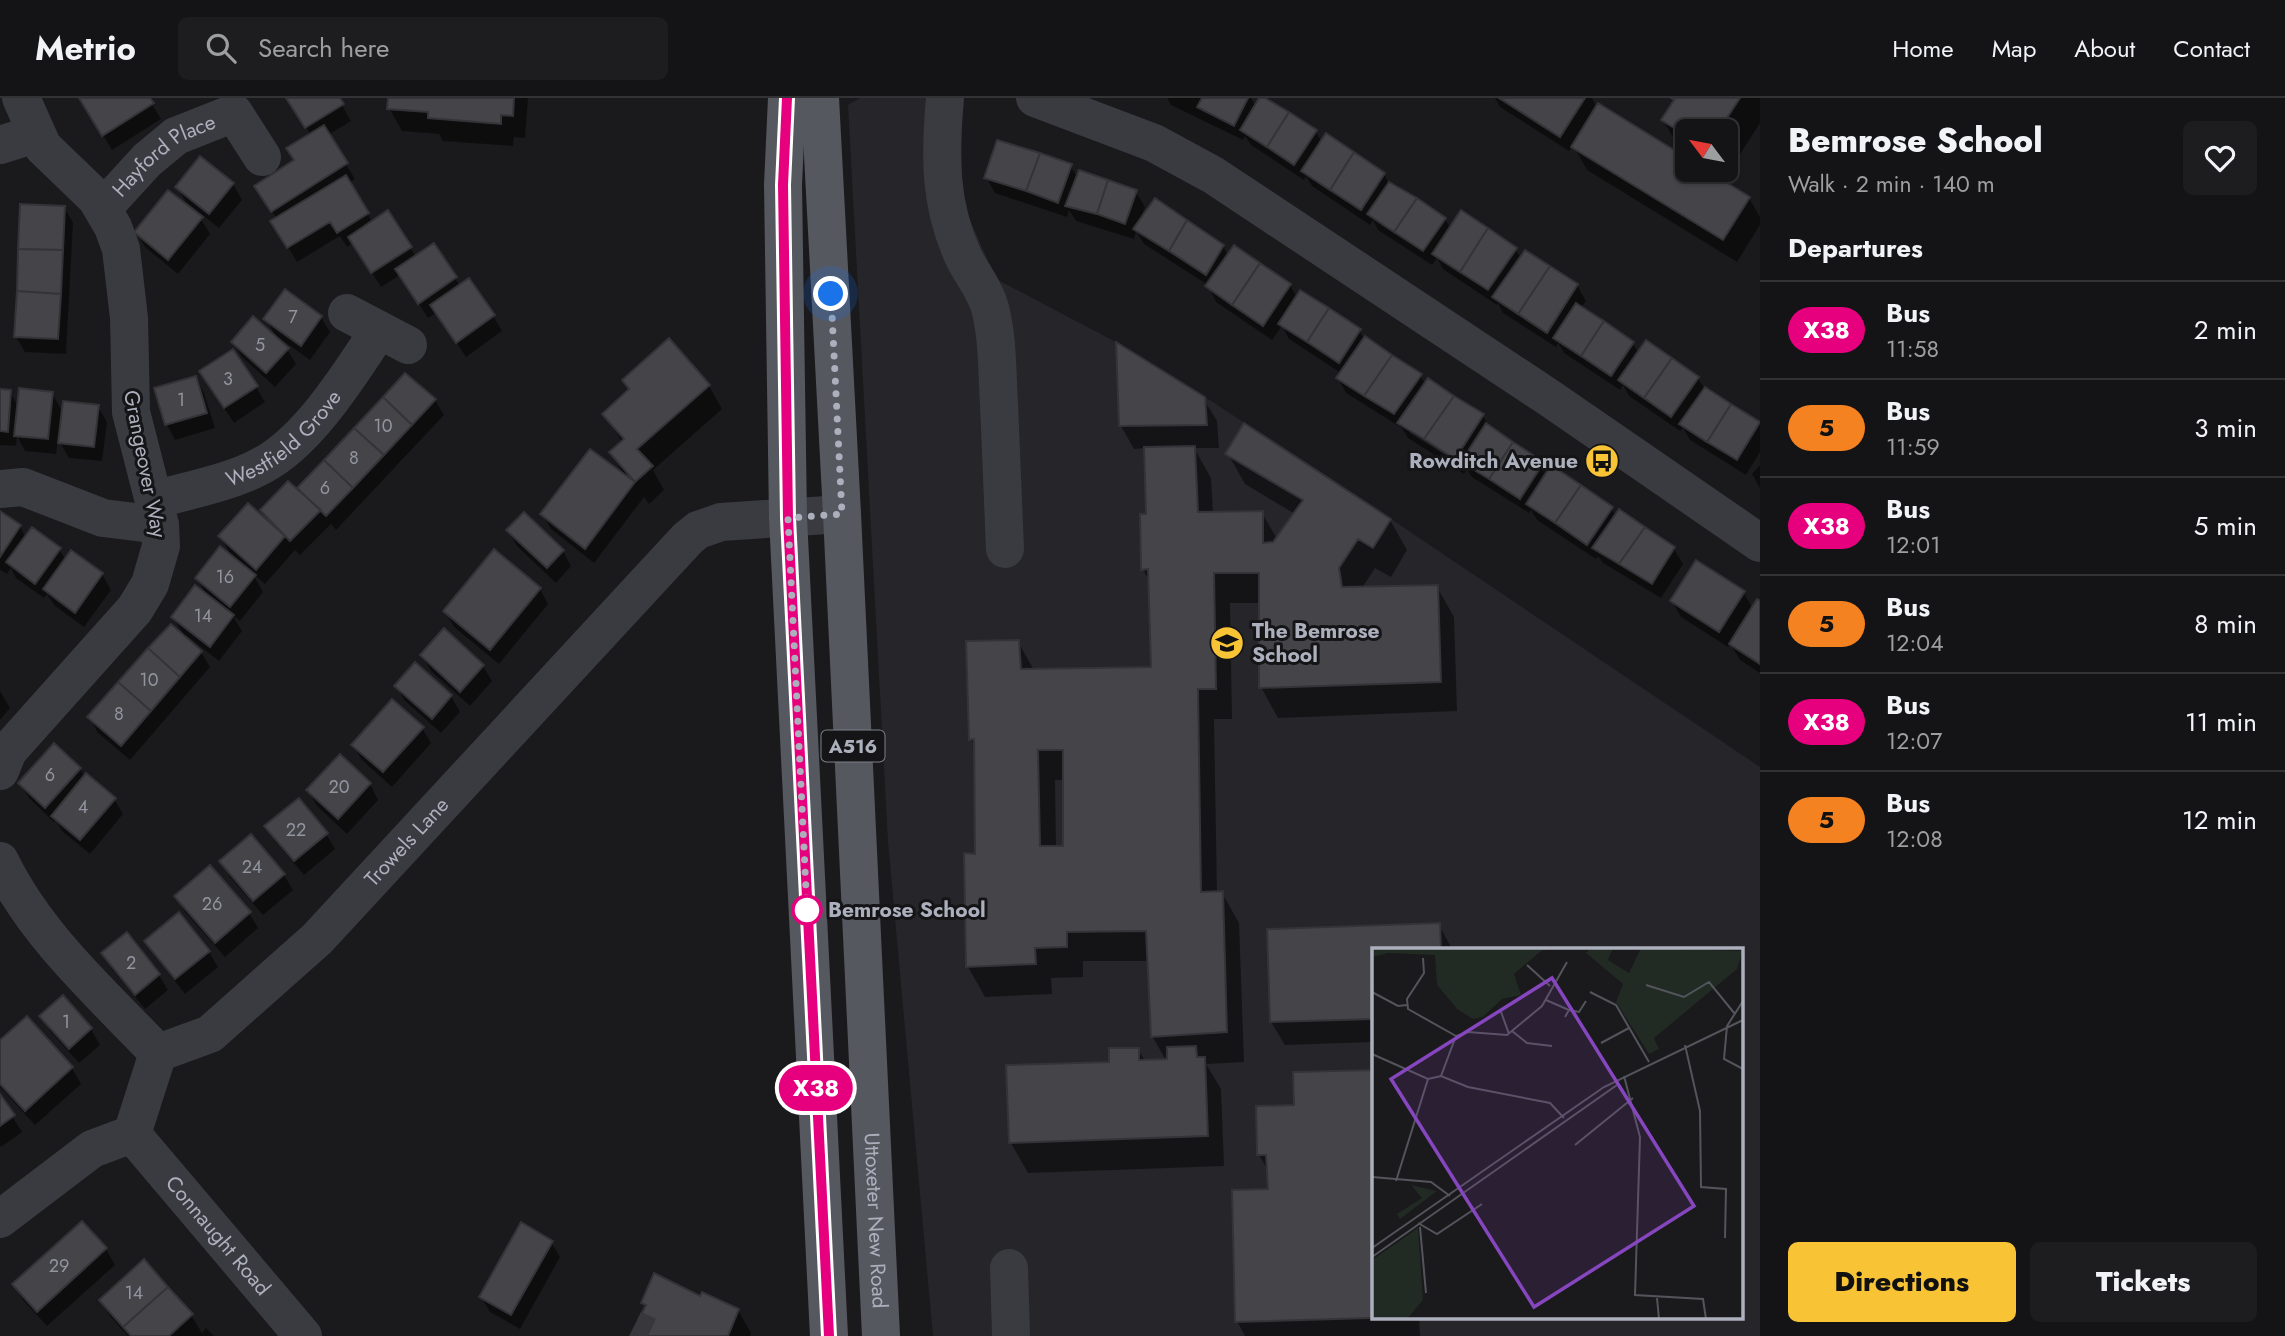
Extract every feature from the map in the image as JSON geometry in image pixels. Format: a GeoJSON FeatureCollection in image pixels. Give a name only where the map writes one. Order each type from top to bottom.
{"type":"FeatureCollection","features":[{"type":"Feature","properties":{"kind":"main road","name":"A516"},"geometry":{"type":"LineString","coordinates":[[788,98],[783,185],[788,518],[829,1336]]}},
{"type":"Feature","properties":{"kind":"main road","name":"Uttoxeter New Road"},"geometry":{"type":"LineString","coordinates":[[820,98],[880,1336]]}},
{"type":"Feature","properties":{"kind":"street","name":"Grangeover Way"},"geometry":{"type":"LineString","coordinates":[[0,771],[8,751],[135,609],[150,584],[161,546],[157,513],[131,412],[129,318],[121,249],[103,208],[43,148],[18,139],[21,98]]}},
{"type":"Feature","properties":{"kind":"street"},"geometry":{"type":"LineString","coordinates":[[945,98],[941,150],[943,190],[949,219],[960,248],[990,308],[996,346],[1005,549]]}},
{"type":"Feature","properties":{"kind":"street"},"geometry":{"type":"LineString","coordinates":[[1035,98],[1154,143],[1213,175],[1548,397],[1760,543]]}},
{"type":"Feature","properties":{"kind":"street","name":"Hayford Place"},"geometry":{"type":"LineString","coordinates":[[103,208],[147,160],[176,136],[246,106],[262,157]]}},
{"type":"Feature","properties":{"kind":"street","name":"Westfield Grove"},"geometry":{"type":"LineString","coordinates":[[157,513],[274,459],[290,447],[316,417],[378,329]]}},
{"type":"Feature","properties":{"kind":"street"},"geometry":{"type":"LineString","coordinates":[[0,489],[23,487],[103,518],[157,513]]}},
{"type":"Feature","properties":{"kind":"street","name":"Trowels Lane"},"geometry":{"type":"LineString","coordinates":[[158,1053],[210,1034],[317,939],[698,530],[721,522],[842,514]]}},
{"type":"Feature","properties":{"kind":"street"},"geometry":{"type":"LineString","coordinates":[[0,861],[18,894],[62,952],[158,1053],[132,1134],[92,1149],[0,1219]]}},
{"type":"Feature","properties":{"kind":"street","name":"Connaught Road"},"geometry":{"type":"LineString","coordinates":[[132,1134],[303,1336]]}},
{"type":"Feature","properties":{"kind":"street"},"geometry":{"type":"LineString","coordinates":[[1009,1268],[1011,1336]]}},
{"type":"Feature","properties":{"kind":"shaded area","name":"The Bemrose School"},"geometry":{"type":"Polygon","coordinates":[[[860,98],[960,98],[963,204],[996,279],[1116,342],[1205,397],[1760,767],[1760,1336],[933,1336],[888,841],[848,105],[860,98]]]}},
{"type":"Feature","properties":{"kind":"building"},"geometry":{"type":"Polygon","coordinates":[[[79,98],[150,98],[154,103],[102,136],[79,98]]]}},
{"type":"Feature","properties":{"kind":"building"},"geometry":{"type":"Polygon","coordinates":[[[286,98],[340,98],[344,104],[305,128],[286,98]]]}},
{"type":"Feature","properties":{"kind":"building"},"geometry":{"type":"Polygon","coordinates":[[[388,98],[514,98],[513,116],[501,115],[501,124],[428,118],[428,112],[387,109],[388,98]]]}},
{"type":"Feature","properties":{"kind":"building"},"geometry":{"type":"Polygon","coordinates":[[[1202,98],[1248,98],[1234,126],[1197,107],[1202,98]]]}},
{"type":"Feature","properties":{"kind":"building"},"geometry":{"type":"Polygon","coordinates":[[[1259,98],[1265,98],[1289,112],[1267,147],[1240,130],[1259,98]]]}},
{"type":"Feature","properties":{"kind":"building"},"geometry":{"type":"Polygon","coordinates":[[[1499,98],[1585,98],[1560,137],[1499,98]]]}},
{"type":"Feature","properties":{"kind":"building"},"geometry":{"type":"Polygon","coordinates":[[[1671,98],[1740,98],[1726,119],[1675,119],[1675,129],[1661,120],[1674,100],[1671,98]]]}},
{"type":"Feature","properties":{"kind":"building"},"geometry":{"type":"Polygon","coordinates":[[[1598,103],[1675,151],[1675,182],[1726,182],[1750,197],[1723,240],[1571,147],[1598,103]]]}},
{"type":"Feature","properties":{"kind":"building"},"geometry":{"type":"Polygon","coordinates":[[[1289,112],[1317,130],[1294,165],[1267,147],[1289,112]]]}},
{"type":"Feature","properties":{"kind":"building"},"geometry":{"type":"Polygon","coordinates":[[[324,125],[348,163],[271,212],[254,186],[294,160],[286,148],[324,125]]]}},
{"type":"Feature","properties":{"kind":"building"},"geometry":{"type":"Polygon","coordinates":[[[1326,133],[1354,152],[1330,190],[1301,171],[1326,133]]]}},
{"type":"Feature","properties":{"kind":"building"},"geometry":{"type":"Polygon","coordinates":[[[997,140],[1040,153],[1026,191],[984,178],[997,140]]]}},
{"type":"Feature","properties":{"kind":"building"},"geometry":{"type":"Polygon","coordinates":[[[1354,152],[1385,173],[1361,210],[1330,190],[1354,152]]]}},
{"type":"Feature","properties":{"kind":"building"},"geometry":{"type":"Polygon","coordinates":[[[1040,153],[1072,164],[1058,203],[1026,191],[1040,153]]]}},
{"type":"Feature","properties":{"kind":"building"},"geometry":{"type":"Polygon","coordinates":[[[200,156],[234,183],[209,214],[175,187],[200,156]]]}},
{"type":"Feature","properties":{"kind":"building"},"geometry":{"type":"Polygon","coordinates":[[[1079,170],[1108,180],[1097,214],[1065,206],[1079,170]]]}},
{"type":"Feature","properties":{"kind":"building"},"geometry":{"type":"Polygon","coordinates":[[[346,175],[369,213],[337,233],[330,222],[287,248],[270,221],[346,175]]]}},
{"type":"Feature","properties":{"kind":"building"},"geometry":{"type":"Polygon","coordinates":[[[1108,180],[1137,190],[1125,224],[1097,214],[1108,180]]]}},
{"type":"Feature","properties":{"kind":"building"},"geometry":{"type":"Polygon","coordinates":[[[1389,182],[1417,198],[1394,232],[1367,214],[1389,182]]]}},
{"type":"Feature","properties":{"kind":"building"},"geometry":{"type":"Polygon","coordinates":[[[168,190],[203,217],[168,260],[134,232],[168,190]]]}},
{"type":"Feature","properties":{"kind":"building"},"geometry":{"type":"Polygon","coordinates":[[[1155,198],[1187,220],[1169,251],[1133,229],[1155,198]]]}},
{"type":"Feature","properties":{"kind":"building"},"geometry":{"type":"Polygon","coordinates":[[[1417,198],[1446,218],[1423,251],[1394,232],[1417,198]]]}},
{"type":"Feature","properties":{"kind":"building"},"geometry":{"type":"Polygon","coordinates":[[[20,204],[65,206],[63,250],[18,249],[20,204]]]}},
{"type":"Feature","properties":{"kind":"building"},"geometry":{"type":"Polygon","coordinates":[[[388,210],[412,247],[371,273],[348,237],[388,210]]]}},
{"type":"Feature","properties":{"kind":"building"},"geometry":{"type":"Polygon","coordinates":[[[1461,210],[1488,228],[1460,272],[1432,254],[1461,210]]]}},
{"type":"Feature","properties":{"kind":"building"},"geometry":{"type":"Polygon","coordinates":[[[1187,220],[1224,245],[1206,275],[1169,251],[1187,220]]]}},
{"type":"Feature","properties":{"kind":"building"},"geometry":{"type":"Polygon","coordinates":[[[1488,228],[1517,248],[1488,290],[1460,272],[1488,228]]]}},
{"type":"Feature","properties":{"kind":"building"},"geometry":{"type":"Polygon","coordinates":[[[434,243],[457,277],[418,304],[395,269],[434,243]]]}},
{"type":"Feature","properties":{"kind":"building"},"geometry":{"type":"Polygon","coordinates":[[[1234,245],[1260,263],[1232,305],[1205,286],[1234,245]]]}},
{"type":"Feature","properties":{"kind":"building"},"geometry":{"type":"Polygon","coordinates":[[[18,249],[63,250],[61,294],[17,291],[18,249]]]}},
{"type":"Feature","properties":{"kind":"building"},"geometry":{"type":"Polygon","coordinates":[[[1525,250],[1550,266],[1518,314],[1492,297],[1525,250]]]}},
{"type":"Feature","properties":{"kind":"building"},"geometry":{"type":"Polygon","coordinates":[[[1260,263],[1291,284],[1263,326],[1232,305],[1260,263]]]}},
{"type":"Feature","properties":{"kind":"building"},"geometry":{"type":"Polygon","coordinates":[[[1550,266],[1578,284],[1547,333],[1518,314],[1550,266]]]}},
{"type":"Feature","properties":{"kind":"building"},"geometry":{"type":"Polygon","coordinates":[[[469,278],[495,315],[456,343],[430,305],[469,278]]]}},
{"type":"Feature","properties":{"kind":"building"},"geometry":{"type":"Polygon","coordinates":[[[285,289],[322,316],[301,346],[263,319],[285,289]]]}},
{"type":"Feature","properties":{"kind":"building"},"geometry":{"type":"Polygon","coordinates":[[[1300,290],[1329,308],[1307,342],[1278,324],[1300,290]]]}},
{"type":"Feature","properties":{"kind":"building"},"geometry":{"type":"Polygon","coordinates":[[[17,291],[61,294],[58,339],[14,337],[17,291]]]}},
{"type":"Feature","properties":{"kind":"building"},"geometry":{"type":"Polygon","coordinates":[[[1576,303],[1604,321],[1581,356],[1553,338],[1576,303]]]}},
{"type":"Feature","properties":{"kind":"building"},"geometry":{"type":"Polygon","coordinates":[[[1329,308],[1361,329],[1339,363],[1307,342],[1329,308]]]}},
{"type":"Feature","properties":{"kind":"building"},"geometry":{"type":"Polygon","coordinates":[[[253,316],[289,348],[266,373],[231,342],[253,316]]]}},
{"type":"Feature","properties":{"kind":"building"},"geometry":{"type":"Polygon","coordinates":[[[1604,321],[1634,342],[1611,376],[1581,356],[1604,321]]]}},
{"type":"Feature","properties":{"kind":"building"},"geometry":{"type":"Polygon","coordinates":[[[1365,336],[1392,355],[1364,396],[1336,378],[1365,336]]]}},
{"type":"Feature","properties":{"kind":"building"},"geometry":{"type":"Polygon","coordinates":[[[669,338],[710,385],[637,449],[653,466],[635,482],[609,452],[624,439],[602,414],[629,389],[622,380],[669,338]]]}},
{"type":"Feature","properties":{"kind":"building"},"geometry":{"type":"Polygon","coordinates":[[[1646,340],[1672,358],[1644,398],[1618,380],[1646,340]]]}},
{"type":"Feature","properties":{"kind":"building"},"geometry":{"type":"Polygon","coordinates":[[[1116,342],[1205,397],[1207,425],[1119,426],[1116,342]]]}},
{"type":"Feature","properties":{"kind":"building"},"geometry":{"type":"Polygon","coordinates":[[[233,349],[258,386],[224,408],[199,371],[233,349]]]}},
{"type":"Feature","properties":{"kind":"building"},"geometry":{"type":"Polygon","coordinates":[[[1392,355],[1422,374],[1394,414],[1364,396],[1392,355]]]}},
{"type":"Feature","properties":{"kind":"building"},"geometry":{"type":"Polygon","coordinates":[[[1672,358],[1699,377],[1671,417],[1644,398],[1672,358]]]}},
{"type":"Feature","properties":{"kind":"building"},"geometry":{"type":"Polygon","coordinates":[[[405,373],[436,399],[412,425],[383,397],[405,373]]]}},
{"type":"Feature","properties":{"kind":"building"},"geometry":{"type":"Polygon","coordinates":[[[196,376],[207,413],[165,425],[154,388],[196,376]]]}},
{"type":"Feature","properties":{"kind":"building"},"geometry":{"type":"Polygon","coordinates":[[[1428,378],[1454,396],[1424,439],[1397,423],[1428,378]]]}},
{"type":"Feature","properties":{"kind":"building"},"geometry":{"type":"Polygon","coordinates":[[[1705,387],[1731,404],[1707,442],[1679,424],[1705,387]]]}},
{"type":"Feature","properties":{"kind":"building"},"geometry":{"type":"Polygon","coordinates":[[[19,388],[53,392],[48,439],[14,436],[19,388]]]}},
{"type":"Feature","properties":{"kind":"building"},"geometry":{"type":"Polygon","coordinates":[[[0,389],[11,390],[8,432],[0,431],[0,389]]]}},
{"type":"Feature","properties":{"kind":"building"},"geometry":{"type":"Polygon","coordinates":[[[1454,396],[1484,414],[1455,459],[1424,439],[1454,396]]]}},
{"type":"Feature","properties":{"kind":"building"},"geometry":{"type":"Polygon","coordinates":[[[383,397],[412,425],[384,455],[354,428],[383,397]]]}},
{"type":"Feature","properties":{"kind":"building"},"geometry":{"type":"Polygon","coordinates":[[[63,401],[99,405],[94,447],[58,443],[63,401]]]}},
{"type":"Feature","properties":{"kind":"building"},"geometry":{"type":"Polygon","coordinates":[[[1731,404],[1760,422],[1737,460],[1707,442],[1731,404]]]}},
{"type":"Feature","properties":{"kind":"building"},"geometry":{"type":"Polygon","coordinates":[[[1244,423],[1391,519],[1373,548],[1358,539],[1339,568],[1342,587],[1438,585],[1441,682],[1259,688],[1259,573],[1214,573],[1216,689],[1198,689],[1201,892],[1223,891],[1227,1032],[1151,1037],[1146,931],[1067,932],[1067,947],[1035,948],[1036,964],[966,967],[964,853],[975,854],[974,739],[969,740],[966,641],[1019,640],[1021,669],[1151,667],[1148,569],[1141,570],[1140,514],[1146,514],[1144,447],[1195,446],[1198,512],[1263,511],[1263,543],[1273,542],[1303,500],[1225,454],[1244,423]],[[1038,750],[1040,846],[1063,846],[1063,750],[1038,750]]]}},
{"type":"Feature","properties":{"kind":"building"},"geometry":{"type":"Polygon","coordinates":[[[1486,423],[1513,442],[1489,479],[1461,462],[1486,423]]]}},
{"type":"Feature","properties":{"kind":"building"},"geometry":{"type":"Polygon","coordinates":[[[354,428],[384,455],[353,488],[324,460],[354,428]]]}},
{"type":"Feature","properties":{"kind":"building"},"geometry":{"type":"Polygon","coordinates":[[[1513,442],[1544,462],[1520,499],[1489,479],[1513,442]]]}},
{"type":"Feature","properties":{"kind":"building"},"geometry":{"type":"Polygon","coordinates":[[[590,449],[635,482],[585,549],[540,514],[590,449]]]}},
{"type":"Feature","properties":{"kind":"building"},"geometry":{"type":"Polygon","coordinates":[[[324,460],[353,488],[326,516],[297,488],[324,460]]]}},
{"type":"Feature","properties":{"kind":"building"},"geometry":{"type":"Polygon","coordinates":[[[1551,465],[1581,485],[1555,523],[1526,504],[1551,465]]]}},
{"type":"Feature","properties":{"kind":"building"},"geometry":{"type":"Polygon","coordinates":[[[288,481],[321,510],[290,541],[260,510],[288,481]]]}},
{"type":"Feature","properties":{"kind":"building"},"geometry":{"type":"Polygon","coordinates":[[[1581,485],[1613,507],[1587,545],[1555,523],[1581,485]]]}},
{"type":"Feature","properties":{"kind":"building"},"geometry":{"type":"Polygon","coordinates":[[[248,503],[285,536],[256,570],[218,536],[248,503]]]}},
{"type":"Feature","properties":{"kind":"building"},"geometry":{"type":"Polygon","coordinates":[[[1619,509],[1645,527],[1619,564],[1592,548],[1619,509]]]}},
{"type":"Feature","properties":{"kind":"building"},"geometry":{"type":"Polygon","coordinates":[[[0,511],[21,525],[0,557],[0,511]]]}},
{"type":"Feature","properties":{"kind":"building"},"geometry":{"type":"Polygon","coordinates":[[[524,512],[564,550],[547,568],[506,530],[524,512]]]}},
{"type":"Feature","properties":{"kind":"building"},"geometry":{"type":"Polygon","coordinates":[[[32,527],[61,548],[35,584],[6,562],[32,527]]]}},
{"type":"Feature","properties":{"kind":"building"},"geometry":{"type":"Polygon","coordinates":[[[1645,527],[1675,547],[1652,584],[1619,564],[1645,527]]]}},
{"type":"Feature","properties":{"kind":"building"},"geometry":{"type":"Polygon","coordinates":[[[220,546],[256,575],[230,607],[195,578],[220,546]]]}},
{"type":"Feature","properties":{"kind":"building"},"geometry":{"type":"Polygon","coordinates":[[[494,549],[541,588],[490,650],[443,611],[494,549]]]}},
{"type":"Feature","properties":{"kind":"building"},"geometry":{"type":"Polygon","coordinates":[[[71,550],[103,573],[75,613],[43,589],[71,550]]]}},
{"type":"Feature","properties":{"kind":"building"},"geometry":{"type":"Polygon","coordinates":[[[1696,560],[1745,591],[1719,632],[1670,601],[1696,560]]]}},
{"type":"Feature","properties":{"kind":"building"},"geometry":{"type":"Polygon","coordinates":[[[195,585],[234,615],[210,647],[171,617],[195,585]]]}},
{"type":"Feature","properties":{"kind":"building"},"geometry":{"type":"Polygon","coordinates":[[[1757,599],[1760,601],[1760,664],[1729,644],[1757,599]]]}},
{"type":"Feature","properties":{"kind":"building"},"geometry":{"type":"Polygon","coordinates":[[[171,624],[202,651],[180,677],[148,648],[171,624]]]}},
{"type":"Feature","properties":{"kind":"building"},"geometry":{"type":"Polygon","coordinates":[[[444,628],[484,665],[460,692],[420,655],[444,628]]]}},
{"type":"Feature","properties":{"kind":"building"},"geometry":{"type":"Polygon","coordinates":[[[148,648],[180,677],[151,711],[118,682],[148,648]]]}},
{"type":"Feature","properties":{"kind":"building"},"geometry":{"type":"Polygon","coordinates":[[[415,662],[452,695],[432,719],[394,686],[415,662]]]}},
{"type":"Feature","properties":{"kind":"building"},"geometry":{"type":"Polygon","coordinates":[[[118,682],[151,711],[121,746],[87,717],[118,682]]]}},
{"type":"Feature","properties":{"kind":"building"},"geometry":{"type":"Polygon","coordinates":[[[392,699],[424,727],[383,772],[351,745],[392,699]]]}},
{"type":"Feature","properties":{"kind":"building"},"geometry":{"type":"Polygon","coordinates":[[[54,743],[81,768],[45,808],[18,783],[54,743]]]}},
{"type":"Feature","properties":{"kind":"building"},"geometry":{"type":"Polygon","coordinates":[[[340,754],[371,783],[338,819],[306,790],[340,754]]]}},
{"type":"Feature","properties":{"kind":"building"},"geometry":{"type":"Polygon","coordinates":[[[86,773],[116,798],[80,840],[51,816],[86,773]]]}},
{"type":"Feature","properties":{"kind":"building"},"geometry":{"type":"Polygon","coordinates":[[[299,798],[328,833],[294,861],[264,826],[299,798]]]}},
{"type":"Feature","properties":{"kind":"building"},"geometry":{"type":"Polygon","coordinates":[[[251,834],[285,874],[253,901],[219,861],[251,834]]]}},
{"type":"Feature","properties":{"kind":"building"},"geometry":{"type":"Polygon","coordinates":[[[210,865],[251,912],[215,943],[174,896],[210,865]]]}},
{"type":"Feature","properties":{"kind":"building"},"geometry":{"type":"Polygon","coordinates":[[[179,912],[210,951],[175,979],[144,941],[179,912]]]}},
{"type":"Feature","properties":{"kind":"building"},"geometry":{"type":"Polygon","coordinates":[[[1440,923],[1441,948],[1372,948],[1372,1019],[1270,1022],[1267,929],[1440,923]]]}},
{"type":"Feature","properties":{"kind":"building"},"geometry":{"type":"Polygon","coordinates":[[[127,932],[160,974],[135,995],[101,953],[127,932]]]}},
{"type":"Feature","properties":{"kind":"building"},"geometry":{"type":"Polygon","coordinates":[[[63,995],[92,1028],[69,1049],[39,1016],[63,995]]]}},
{"type":"Feature","properties":{"kind":"building"},"geometry":{"type":"Polygon","coordinates":[[[27,1016],[73,1067],[25,1111],[0,1084],[0,1040],[27,1016]]]}},
{"type":"Feature","properties":{"kind":"building"},"geometry":{"type":"Polygon","coordinates":[[[1196,1046],[1197,1057],[1205,1057],[1208,1136],[1009,1143],[1006,1065],[1109,1062],[1109,1048],[1139,1048],[1139,1060],[1167,1059],[1167,1047],[1196,1046]]]}},
{"type":"Feature","properties":{"kind":"building"},"geometry":{"type":"Polygon","coordinates":[[[1372,1070],[1372,1318],[1235,1322],[1232,1190],[1268,1189],[1266,1155],[1257,1155],[1256,1106],[1294,1105],[1293,1072],[1372,1070]]]}},
{"type":"Feature","properties":{"kind":"building"},"geometry":{"type":"Polygon","coordinates":[[[0,1094],[15,1115],[0,1126],[0,1094]]]}},
{"type":"Feature","properties":{"kind":"building"},"geometry":{"type":"Polygon","coordinates":[[[82,1221],[107,1248],[37,1312],[12,1284],[82,1221]]]}},
{"type":"Feature","properties":{"kind":"building"},"geometry":{"type":"Polygon","coordinates":[[[521,1222],[553,1241],[511,1315],[479,1297],[521,1222]]]}},
{"type":"Feature","properties":{"kind":"building"},"geometry":{"type":"Polygon","coordinates":[[[144,1259],[168,1287],[123,1327],[99,1300],[144,1259]]]}},
{"type":"Feature","properties":{"kind":"building"},"geometry":{"type":"Polygon","coordinates":[[[654,1273],[700,1296],[702,1292],[739,1309],[728,1336],[630,1336],[646,1305],[641,1303],[654,1273]]]}},
{"type":"Feature","properties":{"kind":"building"},"geometry":{"type":"Polygon","coordinates":[[[168,1287],[193,1314],[169,1336],[131,1336],[123,1327],[168,1287]]]}},
{"type":"Feature","properties":{"kind":"tunnel"},"geometry":{"type":"LineString","coordinates":[[633,1329],[648,1336]]}},
{"type":"Feature","properties":{"kind":"bus line","name":"X38"},"geometry":{"type":"LineString","coordinates":[[787,98],[783,185],[788,518],[829,1336]]}},
{"type":"Feature","properties":{"kind":"place","name":"Rowditch Avenue"},"geometry":{"type":"Point","coordinates":[1602,461]}},
{"type":"Feature","properties":{"kind":"place","name":"The Bemrose School"},"geometry":{"type":"Point","coordinates":[1227,643]}},
{"type":"Feature","properties":{"kind":"place","name":"Bemrose School"},"geometry":{"type":"Point","coordinates":[807,910]}},
{"type":"Feature","properties":{"kind":"route"},"geometry":{"type":"LineString","coordinates":[[807,910],[788,518],[842,514],[831,294]]}}]}
